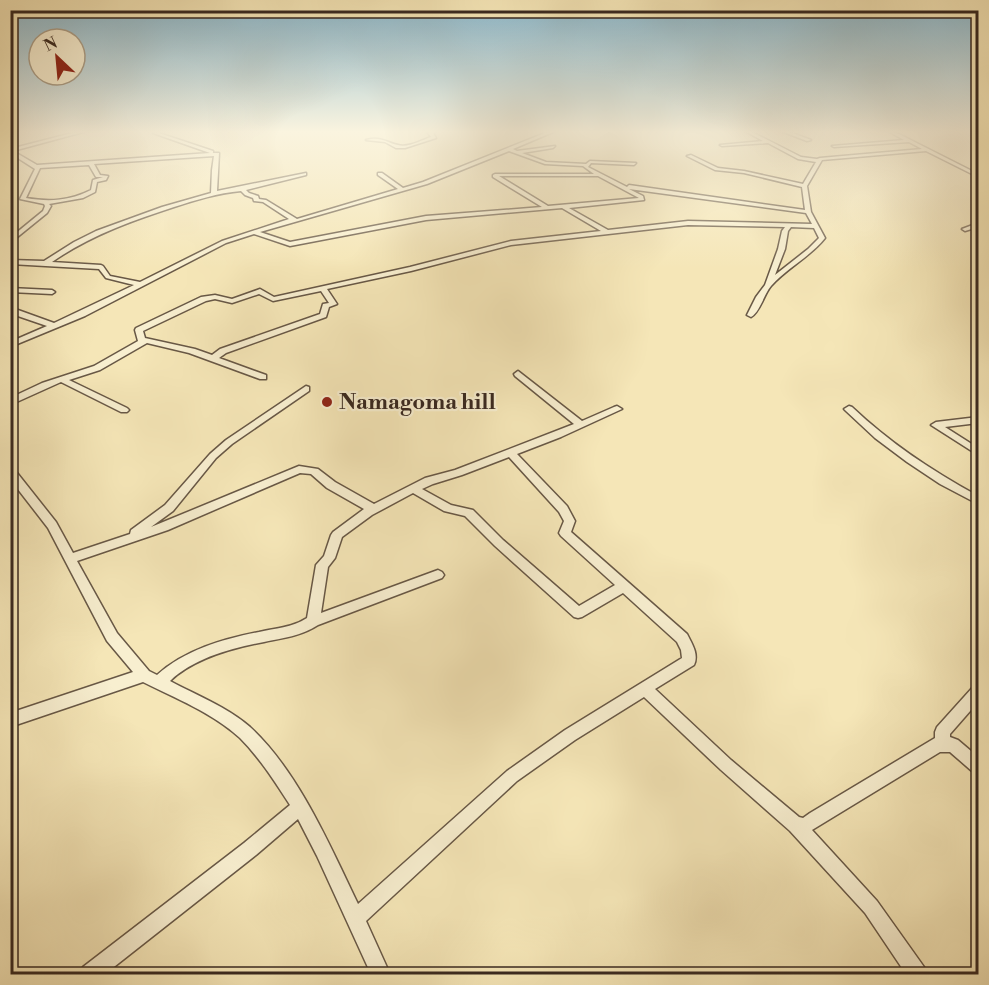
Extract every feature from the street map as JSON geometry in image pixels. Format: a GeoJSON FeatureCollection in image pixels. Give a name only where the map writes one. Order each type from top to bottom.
{"type":"FeatureCollection","features":[{"type":"Feature","properties":{"kind":"street"},"geometry":{"type":"LineString","coordinates":[[23,199],[35,177]]}},
{"type":"Feature","properties":{"kind":"street"},"geometry":{"type":"LineString","coordinates":[[14,199],[46,203],[81,197],[93,191],[95,181],[105,177]]}},
{"type":"Feature","properties":{"kind":"street"},"geometry":{"type":"LineString","coordinates":[[214,177],[214,194]]}},
{"type":"Feature","properties":{"kind":"street"},"geometry":{"type":"LineString","coordinates":[[46,263],[87,238],[214,194],[292,177]]}},
{"type":"Feature","properties":{"kind":"street"},"geometry":{"type":"LineString","coordinates":[[384,177],[402,190]]}},
{"type":"Feature","properties":{"kind":"street"},"geometry":{"type":"LineString","coordinates":[[10,345],[54,326],[224,242],[402,190],[436,177]]}},
{"type":"Feature","properties":{"kind":"street"},"geometry":{"type":"LineString","coordinates":[[498,177],[549,208]]}},
{"type":"Feature","properties":{"kind":"street"},"geometry":{"type":"LineString","coordinates":[[254,232],[290,244],[417,220],[642,199],[601,177]]}},
{"type":"Feature","properties":{"kind":"street"},"geometry":{"type":"LineString","coordinates":[[758,177],[804,186]]}},
{"type":"Feature","properties":{"kind":"street"},"geometry":{"type":"LineString","coordinates":[[767,287],[822,238],[808,212],[804,186],[809,177]]}},
{"type":"Feature","properties":{"kind":"street"},"geometry":{"type":"LineString","coordinates":[[620,186],[808,212]]}},
{"type":"Feature","properties":{"kind":"street"},"geometry":{"type":"LineString","coordinates":[[242,189],[247,194],[256,197],[256,200],[264,201],[294,219],[272,227]]}},
{"type":"Feature","properties":{"kind":"street"},"geometry":{"type":"LineString","coordinates":[[12,238],[48,210],[46,203]]}},
{"type":"Feature","properties":{"kind":"street"},"geometry":{"type":"LineString","coordinates":[[564,207],[607,232]]}},
{"type":"Feature","properties":{"kind":"street"},"geometry":{"type":"LineString","coordinates":[[141,342],[139,330],[204,299],[215,297],[232,301],[260,291],[273,299],[411,269],[490,247],[688,223],[817,226]]}},
{"type":"Feature","properties":{"kind":"street"},"geometry":{"type":"LineString","coordinates":[[965,229],[978,225]]}},
{"type":"Feature","properties":{"kind":"street"},"geometry":{"type":"LineString","coordinates":[[751,315],[767,287],[774,263],[786,238],[785,231],[789,226]]}},
{"type":"Feature","properties":{"kind":"street"},"geometry":{"type":"LineString","coordinates":[[10,262],[91,265],[100,267],[108,277],[139,284]]}},
{"type":"Feature","properties":{"kind":"street"},"geometry":{"type":"LineString","coordinates":[[212,359],[224,351],[323,315],[326,306],[333,304],[323,288]]}},
{"type":"Feature","properties":{"kind":"street"},"geometry":{"type":"LineString","coordinates":[[10,291],[52,292]]}},
{"type":"Feature","properties":{"kind":"street"},"geometry":{"type":"LineString","coordinates":[[15,312],[54,326]]}},
{"type":"Feature","properties":{"kind":"street"},"geometry":{"type":"LineString","coordinates":[[10,402],[98,368],[141,342],[154,340],[262,377]]}},
{"type":"Feature","properties":{"kind":"street"},"geometry":{"type":"LineString","coordinates":[[518,374],[581,425]]}},
{"type":"Feature","properties":{"kind":"street"},"geometry":{"type":"LineString","coordinates":[[63,380],[124,410]]}},
{"type":"Feature","properties":{"kind":"street"},"geometry":{"type":"LineString","coordinates":[[125,540],[169,508],[213,456],[229,442],[306,388]]}},
{"type":"Feature","properties":{"kind":"street"},"geometry":{"type":"LineString","coordinates":[[313,621],[322,565],[329,558],[337,535],[373,509],[414,489],[617,409]]}},
{"type":"Feature","properties":{"kind":"street"},"geometry":{"type":"LineString","coordinates":[[849,409],[873,433],[921,466],[978,500]]}},
{"type":"Feature","properties":{"kind":"street"},"geometry":{"type":"LineString","coordinates":[[978,420],[936,425],[978,452]]}},
{"type":"Feature","properties":{"kind":"street"},"geometry":{"type":"LineString","coordinates":[[355,919],[512,776],[570,735],[689,661],[688,649],[672,628],[565,533],[570,521],[563,509],[510,453]]}},
{"type":"Feature","properties":{"kind":"street"},"geometry":{"type":"LineString","coordinates":[[71,558],[164,527],[299,469],[314,471],[331,485],[373,509]]}},
{"type":"Feature","properties":{"kind":"street"},"geometry":{"type":"LineString","coordinates":[[10,471],[35,499],[71,558],[112,637],[144,675],[160,681],[217,713],[244,732],[271,762],[300,807],[381,975]]}},
{"type":"Feature","properties":{"kind":"street"},"geometry":{"type":"LineString","coordinates":[[414,489],[448,508],[469,513],[578,614],[624,586]]}},
{"type":"Feature","properties":{"kind":"street"},"geometry":{"type":"LineString","coordinates":[[160,681],[167,673],[197,657],[257,638],[306,627],[313,621],[438,575]]}},
{"type":"Feature","properties":{"kind":"street"},"geometry":{"type":"LineString","coordinates":[[10,720],[144,675]]}},
{"type":"Feature","properties":{"kind":"street"},"geometry":{"type":"LineString","coordinates":[[645,689],[726,765],[796,825],[872,907],[917,975]]}},
{"type":"Feature","properties":{"kind":"street"},"geometry":{"type":"LineString","coordinates":[[943,744],[942,732],[978,692]]}},
{"type":"Feature","properties":{"kind":"street"},"geometry":{"type":"LineString","coordinates":[[796,825],[804,826],[938,744],[953,745],[978,767]]}},
{"type":"Feature","properties":{"kind":"street"},"geometry":{"type":"LineString","coordinates":[[90,975],[241,857],[300,807]]}},
{"type":"Feature","properties":{"kind":"place","name":"Namagoma hill"},"geometry":{"type":"Point","coordinates":[327,402]}}]}
